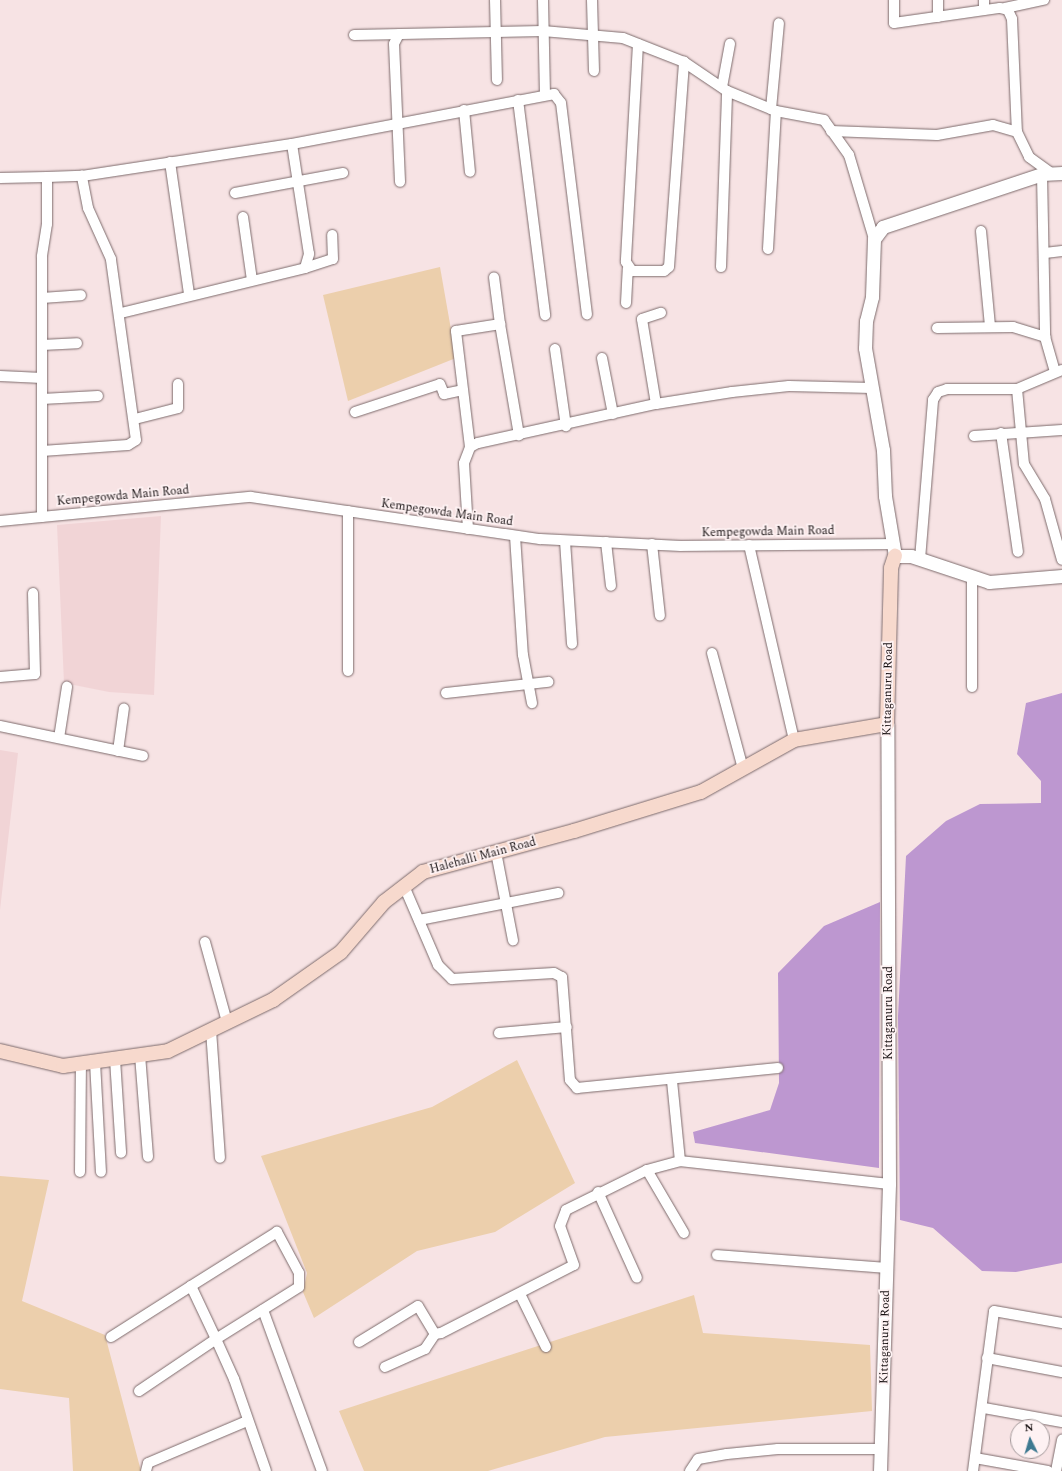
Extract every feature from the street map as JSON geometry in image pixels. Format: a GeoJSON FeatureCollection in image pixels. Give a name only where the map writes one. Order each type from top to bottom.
{"type":"FeatureCollection","features":[{"type":"Feature","properties":{"kind":"main road","name":"Kittaganuru Road"},"geometry":{"type":"LineString","coordinates":[[887,724],[891,568],[894,550]]}},
{"type":"Feature","properties":{"kind":"main road","name":"Halehalli Main Road"},"geometry":{"type":"LineString","coordinates":[[0,1051],[63,1066],[168,1051],[273,1000],[341,952],[384,902],[423,872],[701,792],[794,740],[887,724]]}},
{"type":"Feature","properties":{"kind":"street"},"geometry":{"type":"LineString","coordinates":[[494,0],[497,80]]}},
{"type":"Feature","properties":{"kind":"street"},"geometry":{"type":"LineString","coordinates":[[543,0],[545,95]]}},
{"type":"Feature","properties":{"kind":"street"},"geometry":{"type":"LineString","coordinates":[[592,0],[594,71]]}},
{"type":"Feature","properties":{"kind":"street"},"geometry":{"type":"LineString","coordinates":[[894,0],[894,23],[938,17],[984,5],[1011,5],[1044,0]]}},
{"type":"Feature","properties":{"kind":"street"},"geometry":{"type":"LineString","coordinates":[[938,0],[938,17]]}},
{"type":"Feature","properties":{"kind":"street"},"geometry":{"type":"LineString","coordinates":[[1011,5],[1017,132],[1029,157],[1052,174]]}},
{"type":"Feature","properties":{"kind":"street"},"geometry":{"type":"LineString","coordinates":[[768,249],[779,23]]}},
{"type":"Feature","properties":{"kind":"street"},"geometry":{"type":"LineString","coordinates":[[354,35],[543,31],[623,38],[684,62],[725,89],[774,110],[824,120],[849,155],[874,239],[872,297],[866,321],[865,348],[883,450],[885,496],[894,550],[989,582],[1062,576]]}},
{"type":"Feature","properties":{"kind":"street"},"geometry":{"type":"LineString","coordinates":[[399,34],[394,44],[395,122],[400,182]]}},
{"type":"Feature","properties":{"kind":"street"},"geometry":{"type":"LineString","coordinates":[[626,303],[638,44]]}},
{"type":"Feature","properties":{"kind":"street"},"geometry":{"type":"LineString","coordinates":[[721,267],[725,89],[730,44]]}},
{"type":"Feature","properties":{"kind":"street"},"geometry":{"type":"LineString","coordinates":[[628,269],[664,271],[669,267],[684,62]]}},
{"type":"Feature","properties":{"kind":"street"},"geometry":{"type":"LineString","coordinates":[[0,178],[82,176],[292,144],[395,122],[545,95],[558,96],[561,103],[587,314]]}},
{"type":"Feature","properties":{"kind":"street"},"geometry":{"type":"LineString","coordinates":[[518,100],[545,315]]}},
{"type":"Feature","properties":{"kind":"street"},"geometry":{"type":"LineString","coordinates":[[464,110],[470,172]]}},
{"type":"Feature","properties":{"kind":"street"},"geometry":{"type":"LineString","coordinates":[[831,131],[937,135],[993,125],[1017,132]]}},
{"type":"Feature","properties":{"kind":"street"},"geometry":{"type":"LineString","coordinates":[[292,144],[309,254],[305,268]]}},
{"type":"Feature","properties":{"kind":"street"},"geometry":{"type":"LineString","coordinates":[[170,162],[189,294]]}},
{"type":"Feature","properties":{"kind":"street"},"geometry":{"type":"LineString","coordinates":[[235,192],[343,173]]}},
{"type":"Feature","properties":{"kind":"street"},"geometry":{"type":"LineString","coordinates":[[874,239],[883,227],[1052,174]]}},
{"type":"Feature","properties":{"kind":"street"},"geometry":{"type":"LineString","coordinates":[[920,559],[933,400],[938,392],[946,389],[1017,389],[1058,370],[1045,337],[1045,253],[1052,174]]}},
{"type":"Feature","properties":{"kind":"street"},"geometry":{"type":"LineString","coordinates":[[42,451],[131,445],[136,440],[121,313],[110,251],[88,208],[82,176]]}},
{"type":"Feature","properties":{"kind":"street"},"geometry":{"type":"LineString","coordinates":[[42,517],[42,298],[47,177]]}},
{"type":"Feature","properties":{"kind":"street"},"geometry":{"type":"LineString","coordinates":[[243,217],[252,280]]}},
{"type":"Feature","properties":{"kind":"street"},"geometry":{"type":"LineString","coordinates":[[981,231],[990,326]]}},
{"type":"Feature","properties":{"kind":"street"},"geometry":{"type":"LineString","coordinates":[[121,313],[189,294],[305,268],[333,259],[332,235]]}},
{"type":"Feature","properties":{"kind":"street"},"geometry":{"type":"LineString","coordinates":[[1045,253],[1062,251]]}},
{"type":"Feature","properties":{"kind":"street"},"geometry":{"type":"LineString","coordinates":[[494,277],[500,324],[519,435]]}},
{"type":"Feature","properties":{"kind":"street"},"geometry":{"type":"LineString","coordinates":[[42,298],[81,295]]}},
{"type":"Feature","properties":{"kind":"street"},"geometry":{"type":"LineString","coordinates":[[656,404],[642,319],[661,313]]}},
{"type":"Feature","properties":{"kind":"street"},"geometry":{"type":"LineString","coordinates":[[468,529],[464,463],[470,447],[456,331],[500,324]]}},
{"type":"Feature","properties":{"kind":"street"},"geometry":{"type":"LineString","coordinates":[[937,328],[990,326],[1013,327],[1045,337]]}},
{"type":"Feature","properties":{"kind":"street"},"geometry":{"type":"LineString","coordinates":[[42,345],[77,344]]}},
{"type":"Feature","properties":{"kind":"street"},"geometry":{"type":"LineString","coordinates":[[555,348],[566,426]]}},
{"type":"Feature","properties":{"kind":"street"},"geometry":{"type":"LineString","coordinates":[[602,358],[613,414]]}},
{"type":"Feature","properties":{"kind":"street"},"geometry":{"type":"LineString","coordinates":[[0,376],[42,378]]}},
{"type":"Feature","properties":{"kind":"street"},"geometry":{"type":"LineString","coordinates":[[134,419],[178,408],[178,384]]}},
{"type":"Feature","properties":{"kind":"street"},"geometry":{"type":"LineString","coordinates":[[355,412],[440,384],[444,394],[463,390]]}},
{"type":"Feature","properties":{"kind":"street"},"geometry":{"type":"LineString","coordinates":[[470,447],[656,404],[789,386],[872,388]]}},
{"type":"Feature","properties":{"kind":"street"},"geometry":{"type":"LineString","coordinates":[[1017,389],[1024,464],[1045,498],[1062,560]]}},
{"type":"Feature","properties":{"kind":"street"},"geometry":{"type":"LineString","coordinates":[[42,399],[98,396]]}},
{"type":"Feature","properties":{"kind":"street"},"geometry":{"type":"LineString","coordinates":[[974,436],[1062,430]]}},
{"type":"Feature","properties":{"kind":"street"},"geometry":{"type":"LineString","coordinates":[[1001,434],[1018,552]]}},
{"type":"Feature","properties":{"kind":"street","name":"Kempegowda Main Road"},"geometry":{"type":"LineString","coordinates":[[0,521],[251,497],[515,536],[565,541],[894,550]]}},
{"type":"Feature","properties":{"kind":"street"},"geometry":{"type":"LineString","coordinates":[[348,511],[348,671]]}},
{"type":"Feature","properties":{"kind":"street"},"geometry":{"type":"LineString","coordinates":[[515,536],[532,703]]}},
{"type":"Feature","properties":{"kind":"street"},"geometry":{"type":"LineString","coordinates":[[565,541],[572,644]]}},
{"type":"Feature","properties":{"kind":"street"},"geometry":{"type":"LineString","coordinates":[[606,542],[611,586]]}},
{"type":"Feature","properties":{"kind":"street"},"geometry":{"type":"LineString","coordinates":[[652,544],[660,616]]}},
{"type":"Feature","properties":{"kind":"street"},"geometry":{"type":"LineString","coordinates":[[749,545],[794,740]]}},
{"type":"Feature","properties":{"kind":"street"},"geometry":{"type":"LineString","coordinates":[[972,576],[972,687]]}},
{"type":"Feature","properties":{"kind":"street"},"geometry":{"type":"LineString","coordinates":[[0,676],[35,674],[33,593]]}},
{"type":"Feature","properties":{"kind":"street"},"geometry":{"type":"LineString","coordinates":[[712,653],[742,769]]}},
{"type":"Feature","properties":{"kind":"street"},"geometry":{"type":"LineString","coordinates":[[446,693],[548,682]]}},
{"type":"Feature","properties":{"kind":"street"},"geometry":{"type":"LineString","coordinates":[[58,738],[68,687]]}},
{"type":"Feature","properties":{"kind":"street"},"geometry":{"type":"LineString","coordinates":[[118,751],[124,708]]}},
{"type":"Feature","properties":{"kind":"street","name":"Kittaganuru Road"},"geometry":{"type":"LineString","coordinates":[[880,1471],[882,1449],[889,1184],[887,724]]}},
{"type":"Feature","properties":{"kind":"street"},"geometry":{"type":"LineString","coordinates":[[0,726],[142,756]]}},
{"type":"Feature","properties":{"kind":"street"},"geometry":{"type":"LineString","coordinates":[[496,852],[513,940]]}},
{"type":"Feature","properties":{"kind":"street"},"geometry":{"type":"LineString","coordinates":[[404,886],[438,965],[452,979],[559,974],[564,982],[570,1080],[578,1088],[672,1081],[778,1068]]}},
{"type":"Feature","properties":{"kind":"street"},"geometry":{"type":"LineString","coordinates":[[419,920],[558,893]]}},
{"type":"Feature","properties":{"kind":"street"},"geometry":{"type":"LineString","coordinates":[[205,942],[226,1022]]}},
{"type":"Feature","properties":{"kind":"street"},"geometry":{"type":"LineString","coordinates":[[499,1033],[567,1027]]}},
{"type":"Feature","properties":{"kind":"street"},"geometry":{"type":"LineString","coordinates":[[211,1030],[220,1158]]}},
{"type":"Feature","properties":{"kind":"street"},"geometry":{"type":"LineString","coordinates":[[140,1055],[148,1157]]}},
{"type":"Feature","properties":{"kind":"street"},"geometry":{"type":"LineString","coordinates":[[115,1059],[121,1153]]}},
{"type":"Feature","properties":{"kind":"street"},"geometry":{"type":"LineString","coordinates":[[80,1172],[88,1062]]}},
{"type":"Feature","properties":{"kind":"street"},"geometry":{"type":"LineString","coordinates":[[88,1062],[101,1172]]}},
{"type":"Feature","properties":{"kind":"street"},"geometry":{"type":"LineString","coordinates":[[672,1081],[680,1161]]}},
{"type":"Feature","properties":{"kind":"street"},"geometry":{"type":"LineString","coordinates":[[385,1368],[425,1349],[435,1334],[520,1294],[574,1265],[560,1220],[566,1210],[598,1192],[647,1170],[680,1161],[889,1184]]}},
{"type":"Feature","properties":{"kind":"street"},"geometry":{"type":"LineString","coordinates":[[647,1170],[684,1233]]}},
{"type":"Feature","properties":{"kind":"street"},"geometry":{"type":"LineString","coordinates":[[598,1192],[637,1278]]}},
{"type":"Feature","properties":{"kind":"street"},"geometry":{"type":"LineString","coordinates":[[111,1337],[277,1232],[301,1281],[298,1287],[216,1339],[139,1391]]}},
{"type":"Feature","properties":{"kind":"street"},"geometry":{"type":"LineString","coordinates":[[717,1255],[886,1268]]}},
{"type":"Feature","properties":{"kind":"street"},"geometry":{"type":"LineString","coordinates":[[191,1286],[234,1379],[247,1422],[266,1471]]}},
{"type":"Feature","properties":{"kind":"street"},"geometry":{"type":"LineString","coordinates":[[520,1294],[546,1347]]}},
{"type":"Feature","properties":{"kind":"street"},"geometry":{"type":"LineString","coordinates":[[359,1342],[418,1306],[435,1334]]}},
{"type":"Feature","properties":{"kind":"street"},"geometry":{"type":"LineString","coordinates":[[263,1310],[322,1471]]}},
{"type":"Feature","properties":{"kind":"street"},"geometry":{"type":"LineString","coordinates":[[973,1471],[984,1408],[987,1358],[994,1311],[1062,1323]]}},
{"type":"Feature","properties":{"kind":"street"},"geometry":{"type":"LineString","coordinates":[[987,1358],[1062,1372]]}},
{"type":"Feature","properties":{"kind":"street"},"geometry":{"type":"LineString","coordinates":[[984,1408],[1062,1422]]}},
{"type":"Feature","properties":{"kind":"street"},"geometry":{"type":"LineString","coordinates":[[146,1471],[148,1464],[247,1422]]}},
{"type":"Feature","properties":{"kind":"street"},"geometry":{"type":"LineString","coordinates":[[1056,1471],[1062,1440]]}},
{"type":"Feature","properties":{"kind":"street"},"geometry":{"type":"LineString","coordinates":[[690,1471],[698,1460],[726,1454],[778,1449],[882,1449]]}},
{"type":"Feature","properties":{"kind":"street"},"geometry":{"type":"LineString","coordinates":[[975,1458],[1048,1471]]}},
{"type":"Feature","properties":{"kind":"shaded area"},"geometry":{"type":"Polygon","coordinates":[[[440,267],[456,358],[348,401],[323,295],[440,267]]]}},
{"type":"Feature","properties":{"kind":"shaded area"},"geometry":{"type":"Polygon","coordinates":[[[161,516],[154,695],[109,692],[64,683],[57,525],[161,516]]]}},
{"type":"Feature","properties":{"kind":"shaded area"},"geometry":{"type":"Polygon","coordinates":[[[1062,693],[1062,1263],[1016,1272],[982,1271],[933,1228],[900,1220],[898,1016],[906,856],[946,821],[980,804],[1041,803],[1041,781],[1017,754],[1026,703],[1062,693]]]}},
{"type":"Feature","properties":{"kind":"shaded area"},"geometry":{"type":"Polygon","coordinates":[[[0,750],[18,753],[0,910],[0,750]]]}},
{"type":"Feature","properties":{"kind":"shaded area"},"geometry":{"type":"Polygon","coordinates":[[[880,902],[879,1168],[695,1143],[693,1132],[770,1110],[779,1083],[778,973],[824,926],[880,902]]]}},
{"type":"Feature","properties":{"kind":"shaded area"},"geometry":{"type":"Polygon","coordinates":[[[517,1060],[575,1183],[495,1232],[417,1251],[314,1318],[303,1292],[307,1273],[261,1156],[432,1107],[517,1060]]]}},
{"type":"Feature","properties":{"kind":"shaded area"},"geometry":{"type":"Polygon","coordinates":[[[0,1176],[49,1180],[22,1301],[105,1335],[141,1471],[73,1471],[69,1398],[0,1389],[0,1176]]]}},
{"type":"Feature","properties":{"kind":"shaded area"},"geometry":{"type":"Polygon","coordinates":[[[694,1295],[703,1333],[870,1345],[872,1411],[605,1437],[488,1471],[364,1471],[339,1411],[694,1295]]]}}]}
